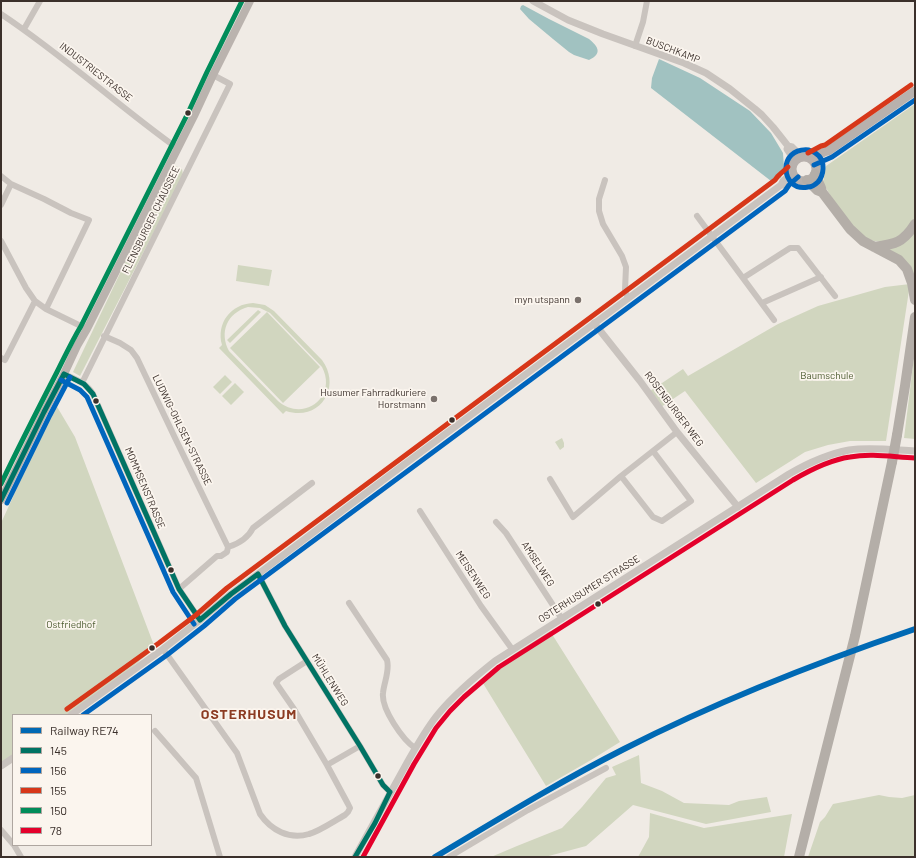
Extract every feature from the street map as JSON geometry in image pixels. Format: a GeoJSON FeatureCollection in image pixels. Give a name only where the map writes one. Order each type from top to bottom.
{"type":"FeatureCollection","features":[{"type":"Feature","properties":{"kind":"highway"},"geometry":{"type":"LineString","coordinates":[[808,166],[822,192],[850,229],[863,241],[899,260],[907,270],[912,283],[915,300]]}},
{"type":"Feature","properties":{"kind":"highway"},"geometry":{"type":"LineString","coordinates":[[874,247],[889,245],[900,241],[909,233],[915,224]]}},
{"type":"Feature","properties":{"kind":"highway"},"geometry":{"type":"LineString","coordinates":[[799,857],[855,636],[892,462],[915,317]]}},
{"type":"Feature","properties":{"kind":"main road","name":"FLENSBURGER CHAUSSEE"},"geometry":{"type":"LineString","coordinates":[[1,500],[77,346],[87,329],[194,116],[250,1]]}},
{"type":"Feature","properties":{"kind":"main road"},"geometry":{"type":"LineString","coordinates":[[808,166],[804,181],[795,175],[793,165],[808,166],[827,155],[828,151],[915,90]]}},
{"type":"Feature","properties":{"kind":"street"},"geometry":{"type":"LineString","coordinates":[[24,30],[40,1]]}},
{"type":"Feature","properties":{"kind":"street","name":"BUSCHKAMP"},"geometry":{"type":"LineString","coordinates":[[533,1],[568,20],[684,63],[706,73],[730,89],[762,115],[788,146],[792,147],[808,166]]}},
{"type":"Feature","properties":{"kind":"street"},"geometry":{"type":"LineString","coordinates":[[635,46],[643,22],[647,1]]}},
{"type":"Feature","properties":{"kind":"street","name":"INDUSTRIESTRASSE"},"geometry":{"type":"LineString","coordinates":[[1,14],[24,30],[177,148]]}},
{"type":"Feature","properties":{"kind":"street","name":"FLENSBURGER CHAUSSEE"},"geometry":{"type":"LineString","coordinates":[[82,383],[230,84],[213,75]]}},
{"type":"Feature","properties":{"kind":"street"},"geometry":{"type":"LineString","coordinates":[[72,714],[163,649],[231,594],[781,185],[783,181],[795,175]]}},
{"type":"Feature","properties":{"kind":"street"},"geometry":{"type":"LineString","coordinates":[[1,176],[11,184],[89,220],[46,309]]}},
{"type":"Feature","properties":{"kind":"street"},"geometry":{"type":"LineString","coordinates":[[605,180],[599,200],[599,210],[603,224],[622,256],[626,267],[625,290],[628,298]]}},
{"type":"Feature","properties":{"kind":"street"},"geometry":{"type":"LineString","coordinates":[[1,205],[11,184]]}},
{"type":"Feature","properties":{"kind":"street"},"geometry":{"type":"LineString","coordinates":[[697,216],[774,320]]}},
{"type":"Feature","properties":{"kind":"street"},"geometry":{"type":"LineString","coordinates":[[1,241],[26,288],[35,301],[46,309],[87,329]]}},
{"type":"Feature","properties":{"kind":"street"},"geometry":{"type":"LineString","coordinates":[[744,278],[790,248],[798,248],[835,296]]}},
{"type":"Feature","properties":{"kind":"street"},"geometry":{"type":"LineString","coordinates":[[762,303],[821,277]]}},
{"type":"Feature","properties":{"kind":"street"},"geometry":{"type":"LineString","coordinates":[[1,358],[5,360],[35,301]]}},
{"type":"Feature","properties":{"kind":"street","name":"ROSENBURGER WEG"},"geometry":{"type":"LineString","coordinates":[[594,323],[640,381],[677,432],[738,507]]}},
{"type":"Feature","properties":{"kind":"street","name":"LUDWIG-OHLSEN-STRASSE"},"geometry":{"type":"LineString","coordinates":[[104,336],[120,342],[131,350],[137,358],[172,434],[228,547]]}},
{"type":"Feature","properties":{"kind":"street","name":"MOMMSENSTRASSE"},"geometry":{"type":"LineString","coordinates":[[64,374],[88,387],[93,394],[179,589],[200,620]]}},
{"type":"Feature","properties":{"kind":"street"},"geometry":{"type":"LineString","coordinates":[[550,480],[573,516],[677,432]]}},
{"type":"Feature","properties":{"kind":"street","name":"OSTERHUSUMER STRASSE"},"geometry":{"type":"LineString","coordinates":[[356,857],[390,792],[426,730],[440,712],[477,676],[495,661],[808,463],[850,450],[878,449],[915,451]]}},
{"type":"Feature","properties":{"kind":"street"},"geometry":{"type":"LineString","coordinates":[[621,476],[653,517],[662,521],[691,501],[653,451]]}},
{"type":"Feature","properties":{"kind":"street"},"geometry":{"type":"LineString","coordinates":[[179,589],[217,556],[221,556],[227,552],[228,547],[235,545],[250,534],[253,528],[312,483]]}},
{"type":"Feature","properties":{"kind":"street","name":"MEISENWEG"},"geometry":{"type":"LineString","coordinates":[[420,511],[481,606],[512,649]]}},
{"type":"Feature","properties":{"kind":"street","name":"AMSELWEG"},"geometry":{"type":"LineString","coordinates":[[496,522],[506,532],[562,619]]}},
{"type":"Feature","properties":{"kind":"street","name":"MÜHLENWEG"},"geometry":{"type":"LineString","coordinates":[[258,574],[285,626],[383,785],[390,792]]}},
{"type":"Feature","properties":{"kind":"street"},"geometry":{"type":"LineString","coordinates":[[349,603],[387,660],[388,669],[382,695],[383,703],[394,724],[408,742],[415,748]]}},
{"type":"Feature","properties":{"kind":"street"},"geometry":{"type":"LineString","coordinates":[[163,649],[237,753],[260,814],[265,821],[275,829],[287,835],[301,836],[309,834],[348,812],[350,808],[294,709],[276,682],[307,661]]}},
{"type":"Feature","properties":{"kind":"street"},"geometry":{"type":"LineString","coordinates":[[155,731],[196,778],[220,857]]}},
{"type":"Feature","properties":{"kind":"street"},"geometry":{"type":"LineString","coordinates":[[327,766],[360,746]]}},
{"type":"Feature","properties":{"kind":"street"},"geometry":{"type":"LineString","coordinates":[[1,766],[12,759]]}},
{"type":"Feature","properties":{"kind":"street"},"geometry":{"type":"LineString","coordinates":[[449,857],[528,810],[606,768]]}},
{"type":"Feature","properties":{"kind":"street"},"geometry":{"type":"LineString","coordinates":[[1,830],[12,843]]}},
{"type":"Feature","properties":{"kind":"street"},"geometry":{"type":"LineString","coordinates":[[14,846],[21,857]]}},
{"type":"Feature","properties":{"kind":"green space"},"geometry":{"type":"Polygon","coordinates":[[[915,104],[915,217],[899,238],[885,242],[865,238],[838,208],[823,183],[826,166],[915,104]]]}},
{"type":"Feature","properties":{"kind":"green space"},"geometry":{"type":"Polygon","coordinates":[[[172,164],[182,169],[183,175],[80,376],[73,372],[172,164]]]}},
{"type":"Feature","properties":{"kind":"green space"},"geometry":{"type":"Polygon","coordinates":[[[915,231],[915,278],[882,248],[915,231]]]}},
{"type":"Feature","properties":{"kind":"green space"},"geometry":{"type":"Polygon","coordinates":[[[238,265],[272,270],[269,286],[236,281],[238,265]]]}},
{"type":"Feature","properties":{"kind":"green space","name":"Baumschule"},"geometry":{"type":"Polygon","coordinates":[[[910,284],[886,441],[850,441],[828,445],[805,452],[756,483],[685,391],[661,407],[650,391],[683,369],[688,376],[778,324],[818,306],[885,287],[910,284]]]}},
{"type":"Feature","properties":{"kind":"green space"},"geometry":{"type":"Polygon","coordinates":[[[253,303],[265,305],[274,311],[322,360],[328,370],[330,381],[324,400],[318,407],[309,411],[298,413],[286,411],[283,414],[219,348],[222,345],[221,329],[223,322],[232,311],[245,304],[253,303]],[[248,307],[235,314],[230,319],[225,330],[226,344],[229,351],[278,401],[288,407],[298,409],[307,408],[315,404],[322,397],[325,388],[326,378],[322,367],[270,313],[260,308],[248,307]]]}},
{"type":"Feature","properties":{"kind":"green space"},"geometry":{"type":"Polygon","coordinates":[[[258,310],[261,312],[230,343],[227,340],[258,310]]]}},
{"type":"Feature","properties":{"kind":"green space"},"geometry":{"type":"Polygon","coordinates":[[[267,312],[320,367],[283,403],[230,348],[267,312]]]}},
{"type":"Feature","properties":{"kind":"green space"},"geometry":{"type":"Polygon","coordinates":[[[915,349],[915,439],[904,438],[915,349]]]}},
{"type":"Feature","properties":{"kind":"green space"},"geometry":{"type":"Polygon","coordinates":[[[225,375],[232,382],[220,394],[213,387],[225,375]]]}},
{"type":"Feature","properties":{"kind":"green space"},"geometry":{"type":"Polygon","coordinates":[[[235,383],[244,392],[231,405],[222,396],[235,383]]]}},
{"type":"Feature","properties":{"kind":"green space","name":"Ostfriedhof"},"geometry":{"type":"Polygon","coordinates":[[[56,405],[75,437],[155,648],[123,675],[70,714],[12,714],[12,756],[1,764],[1,523],[13,497],[15,487],[56,405]]]}},
{"type":"Feature","properties":{"kind":"green space"},"geometry":{"type":"Polygon","coordinates":[[[562,438],[564,447],[560,450],[555,442],[562,438]]]}},
{"type":"Feature","properties":{"kind":"green space"},"geometry":{"type":"Polygon","coordinates":[[[550,631],[620,742],[546,786],[481,680],[514,654],[550,631]]]}},
{"type":"Feature","properties":{"kind":"green space"},"geometry":{"type":"Polygon","coordinates":[[[639,755],[641,783],[662,791],[684,803],[729,805],[739,801],[767,797],[771,812],[706,824],[633,805],[586,846],[545,857],[491,857],[562,828],[606,778],[616,775],[612,767],[639,755]]]}},
{"type":"Feature","properties":{"kind":"green space"},"geometry":{"type":"Polygon","coordinates":[[[879,795],[902,798],[915,795],[915,857],[808,857],[820,822],[833,804],[879,795]]]}},
{"type":"Feature","properties":{"kind":"green space"},"geometry":{"type":"Polygon","coordinates":[[[650,813],[704,828],[792,814],[784,857],[638,857],[649,837],[650,813]]]}},
{"type":"Feature","properties":{"kind":"water"},"geometry":{"type":"Polygon","coordinates":[[[523,5],[589,39],[598,50],[596,55],[589,60],[569,52],[529,19],[520,9],[523,5]]]}},
{"type":"Feature","properties":{"kind":"water"},"geometry":{"type":"Polygon","coordinates":[[[659,59],[700,78],[750,111],[771,133],[783,153],[784,168],[781,178],[771,181],[651,88],[652,78],[659,59]]]}},
{"type":"Feature","properties":{"kind":"rail line","name":"RE74"},"geometry":{"type":"LineString","coordinates":[[435,857],[528,802],[659,731],[804,669],[915,629]]}},
{"type":"Feature","properties":{"kind":"transit line","name":"150"},"geometry":{"type":"LineString","coordinates":[[1,484],[188,113],[242,1]]}},
{"type":"Feature","properties":{"kind":"transit line","name":"155"},"geometry":{"type":"LineString","coordinates":[[808,153],[825,145],[911,85]]}},
{"type":"Feature","properties":{"kind":"transit line","name":"156"},"geometry":{"type":"LineString","coordinates":[[814,165],[832,157],[915,100]]}},
{"type":"Feature","properties":{"kind":"transit line","name":"156"},"geometry":{"type":"LineString","coordinates":[[809,150],[798,151],[791,155],[787,162],[786,170],[788,177],[792,183],[799,187],[813,186],[822,176],[823,169],[821,159],[812,151]]}},
{"type":"Feature","properties":{"kind":"transit line","name":"155"},"geometry":{"type":"LineString","coordinates":[[67,709],[159,643],[196,615],[227,588],[775,180],[788,167]]}},
{"type":"Feature","properties":{"kind":"transit line","name":"156"},"geometry":{"type":"LineString","coordinates":[[84,714],[167,655],[235,599],[785,191],[798,177]]}},
{"type":"Feature","properties":{"kind":"transit line","name":"145"},"geometry":{"type":"LineString","coordinates":[[64,374],[84,384],[93,394],[179,589],[200,620]]}},
{"type":"Feature","properties":{"kind":"transit line","name":"145"},"geometry":{"type":"LineString","coordinates":[[1,500],[64,374]]}},
{"type":"Feature","properties":{"kind":"transit line","name":"156"},"geometry":{"type":"LineString","coordinates":[[7,503],[70,377]]}},
{"type":"Feature","properties":{"kind":"transit line","name":"156"},"geometry":{"type":"LineString","coordinates":[[61,380],[80,390],[87,397],[173,592],[194,624]]}},
{"type":"Feature","properties":{"kind":"transit line","name":"78"},"geometry":{"type":"LineString","coordinates":[[363,857],[414,764],[436,728],[464,697],[499,667],[793,480],[813,469],[835,460],[858,456],[874,455],[915,458]]}},
{"type":"Feature","properties":{"kind":"transit line","name":"145"},"geometry":{"type":"LineString","coordinates":[[258,574],[285,626],[383,785],[390,792]]}},
{"type":"Feature","properties":{"kind":"transit line","name":"145"},"geometry":{"type":"LineString","coordinates":[[200,620],[258,574]]}},
{"type":"Feature","properties":{"kind":"transit line","name":"145"},"geometry":{"type":"LineString","coordinates":[[355,857],[375,823],[390,792]]}},
{"type":"Feature","properties":{"kind":"place","name":"myn utspann"},"geometry":{"type":"Point","coordinates":[578,300]}},
{"type":"Feature","properties":{"kind":"place","name":"Husumer Fahrradkuriere Horstmann"},"geometry":{"type":"Point","coordinates":[434,399]}},
{"type":"Feature","properties":{"kind":"district","name":"OSTERHUSUM"},"geometry":{"type":"Point","coordinates":[249,714]}}]}
